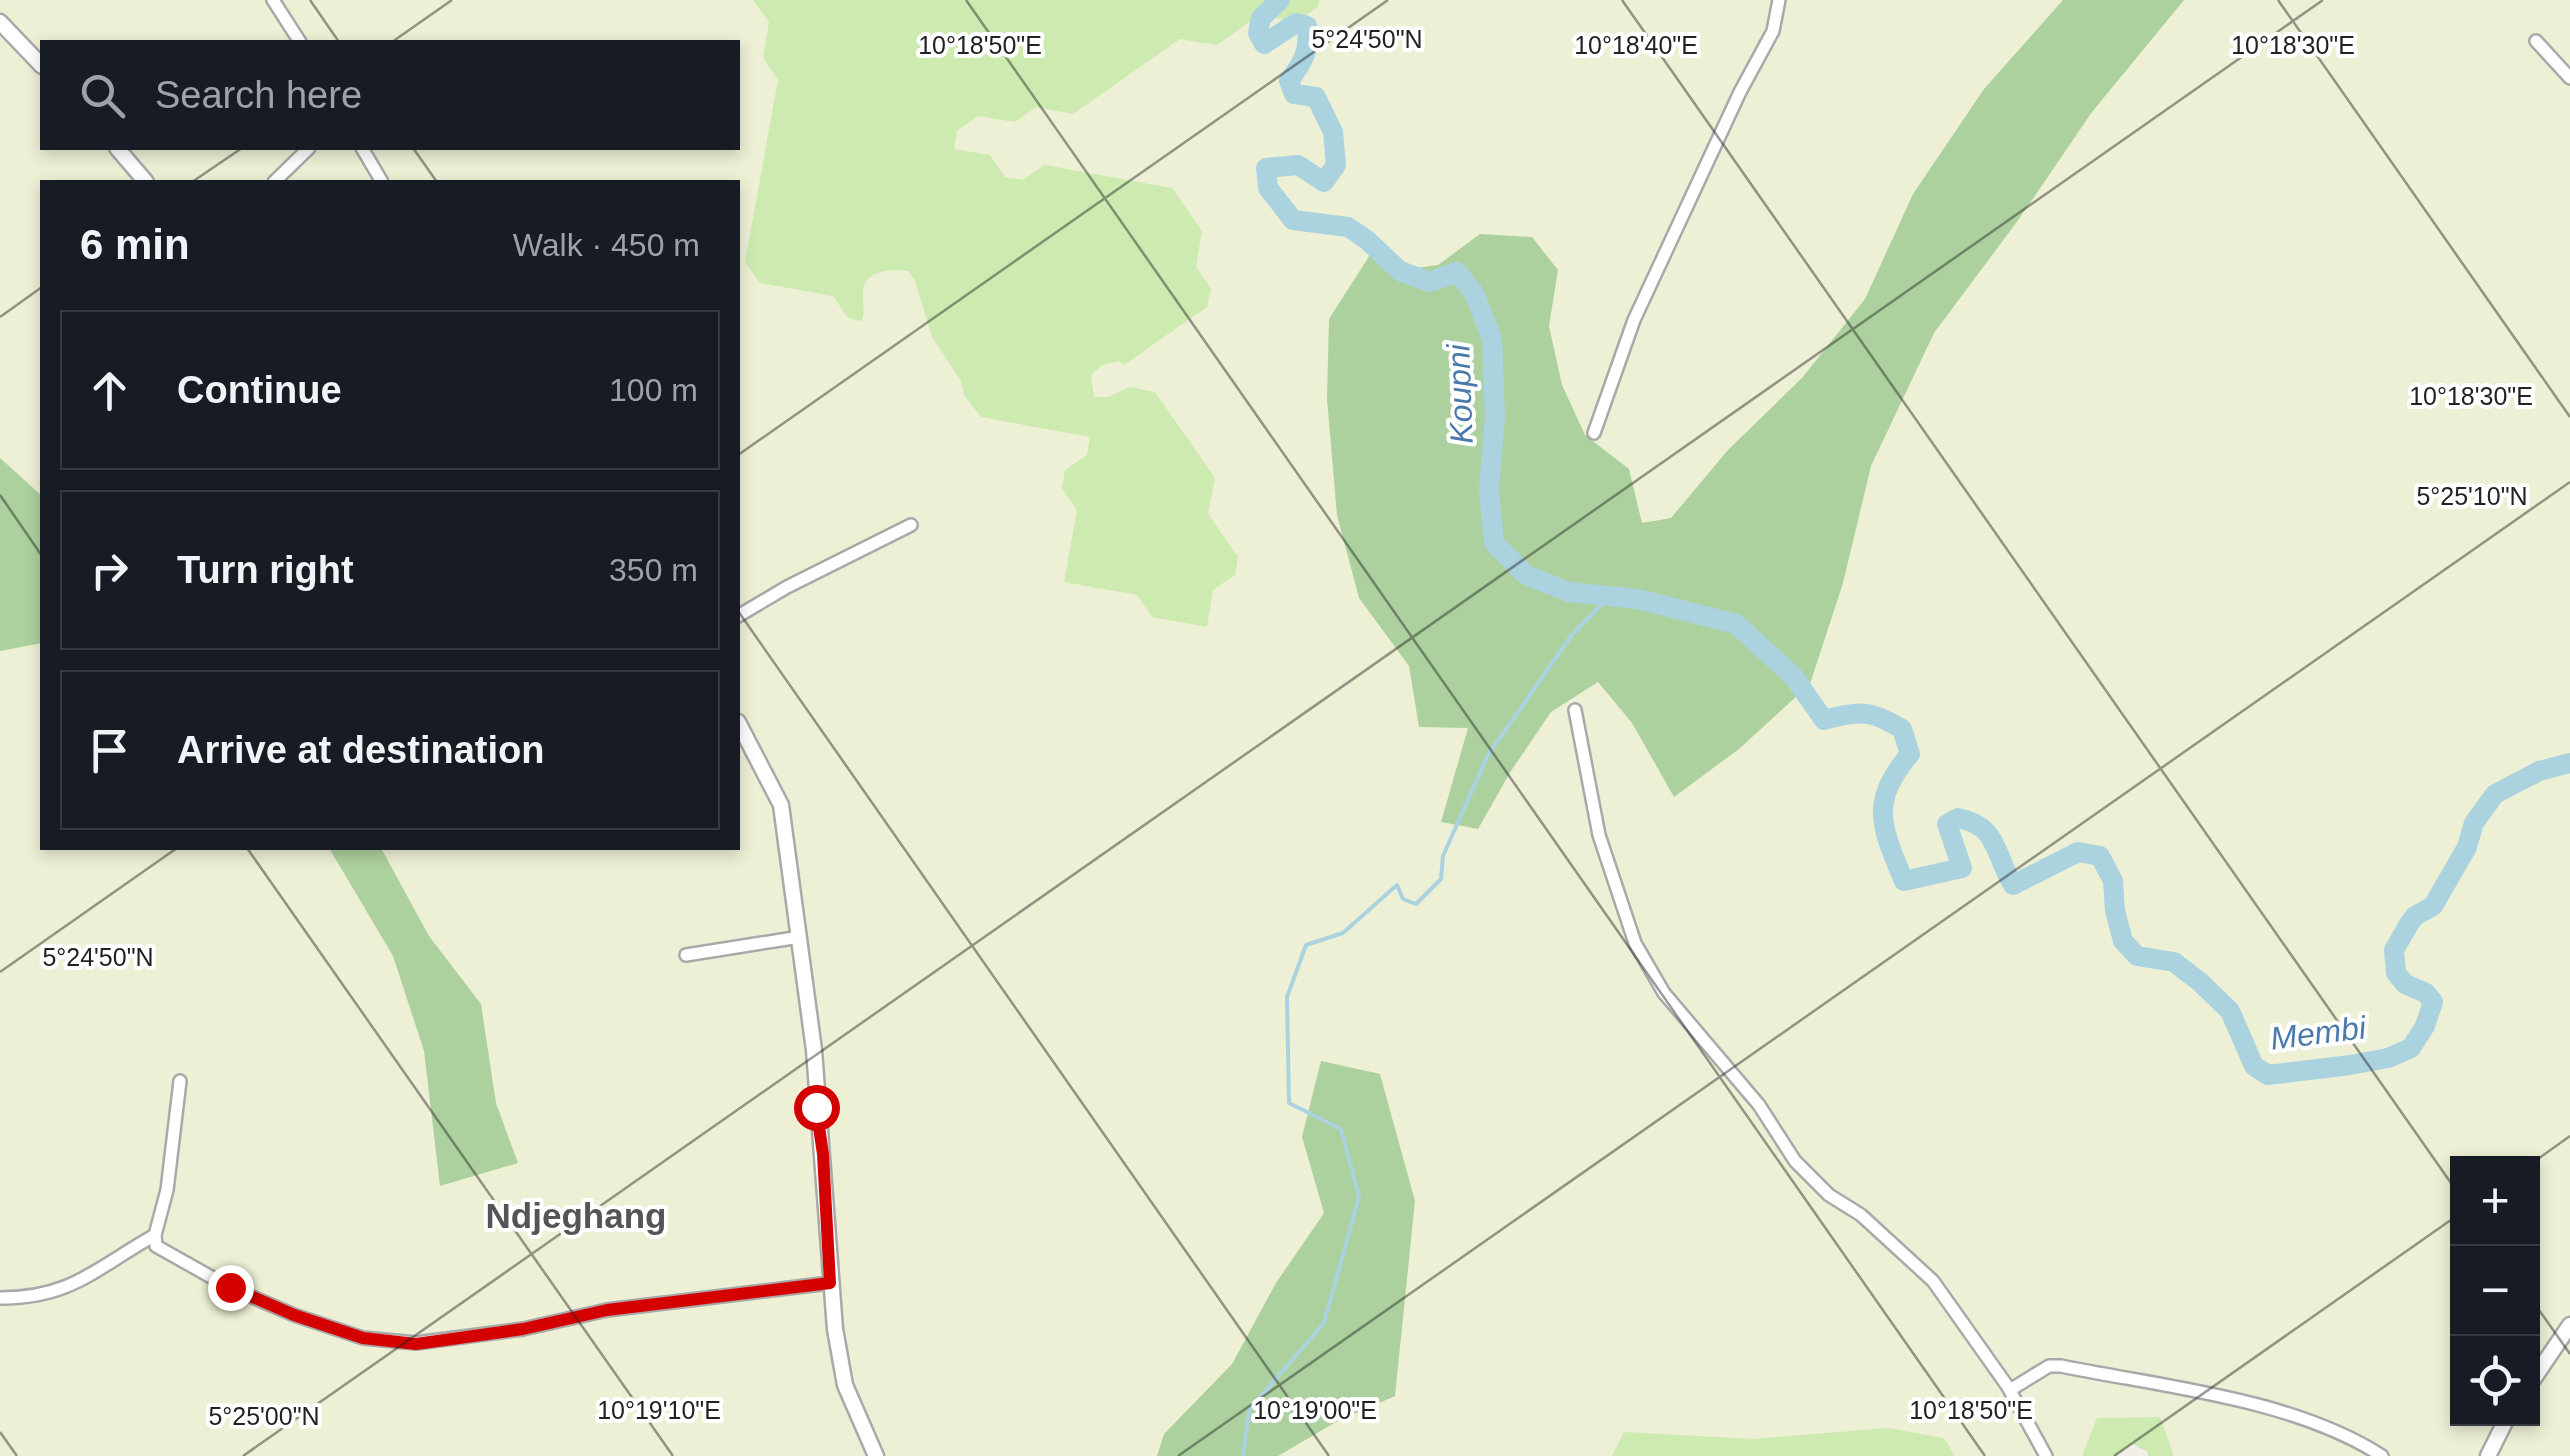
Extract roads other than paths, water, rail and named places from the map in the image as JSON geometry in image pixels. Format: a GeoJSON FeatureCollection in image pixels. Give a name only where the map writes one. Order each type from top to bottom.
{"type":"FeatureCollection","features":[{"type":"Feature","properties":{"kind":"street"},"geometry":{"type":"LineString","coordinates":[[273,0],[299,40]]}},
{"type":"Feature","properties":{"kind":"street"},"geometry":{"type":"LineString","coordinates":[[1594,433],[1634,320],[1740,92],[1767,44],[1779,0]]}},
{"type":"Feature","properties":{"kind":"street"},"geometry":{"type":"LineString","coordinates":[[0,22],[40,64]]}},
{"type":"Feature","properties":{"kind":"street"},"geometry":{"type":"LineString","coordinates":[[2536,41],[2570,78]]}},
{"type":"Feature","properties":{"kind":"street"},"geometry":{"type":"LineString","coordinates":[[120,150],[144,180]]}},
{"type":"Feature","properties":{"kind":"street"},"geometry":{"type":"LineString","coordinates":[[276,180],[307,150]]}},
{"type":"Feature","properties":{"kind":"street"},"geometry":{"type":"LineString","coordinates":[[363,150],[381,180]]}},
{"type":"Feature","properties":{"kind":"street"},"geometry":{"type":"LineString","coordinates":[[740,615],[786,587],[911,525]]}},
{"type":"Feature","properties":{"kind":"street"},"geometry":{"type":"LineString","coordinates":[[1575,710],[1600,835],[1635,942],[1664,993],[1760,1105],[1795,1161],[1828,1195],[1861,1215],[1933,1281],[2010,1390],[2046,1456]]}},
{"type":"Feature","properties":{"kind":"street"},"geometry":{"type":"LineString","coordinates":[[740,726],[781,805],[800,937],[823,1154],[830,1283],[846,1386],[876,1456]]}},
{"type":"Feature","properties":{"kind":"street"},"geometry":{"type":"LineString","coordinates":[[686,955],[800,937]]}},
{"type":"Feature","properties":{"kind":"street"},"geometry":{"type":"LineString","coordinates":[[180,1081],[156,1246],[230,1287],[294,1315],[363,1338],[416,1344],[523,1329],[607,1310],[830,1283]]}},
{"type":"Feature","properties":{"kind":"street"},"geometry":{"type":"LineString","coordinates":[[0,1298],[46,1296],[74,1285],[155,1235]]}},
{"type":"Feature","properties":{"kind":"street"},"geometry":{"type":"LineString","coordinates":[[2540,1369],[2570,1324]]}},
{"type":"Feature","properties":{"kind":"street"},"geometry":{"type":"LineString","coordinates":[[2010,1390],[2050,1366],[2061,1366],[2280,1411],[2352,1436],[2382,1456]]}},
{"type":"Feature","properties":{"kind":"street"},"geometry":{"type":"LineString","coordinates":[[2488,1456],[2502,1426]]}},
{"type":"Feature","properties":{"kind":"waterway","name":"Membi"},"geometry":{"type":"LineString","coordinates":[[1280,0],[1261,18],[1258,33],[1264,44],[1296,23],[1307,26],[1304,56],[1289,81],[1294,94],[1316,97],[1333,132],[1336,165],[1324,182],[1298,165],[1266,168],[1268,188],[1293,220],[1348,227],[1400,271],[1430,282],[1457,272],[1474,293],[1492,339],[1495,417],[1489,490],[1494,543],[1526,575],[1569,592],[1638,599],[1736,624],[1793,676],[1824,720],[1865,714],[1902,729],[1910,754],[1889,787],[1883,815],[1889,845],[1904,881],[1962,868],[1947,824],[1958,818],[1981,827],[1988,835],[2013,885],[2078,852],[2100,856],[2113,881],[2123,941],[2137,956],[2174,962],[2200,982],[2230,1011],[2254,1066],[2268,1075],[2350,1065],[2388,1058],[2411,1048],[2425,1026],[2433,1002],[2426,993],[2405,984],[2396,973],[2394,950],[2415,916],[2433,906],[2467,847],[2474,823],[2495,794],[2539,771],[2570,763]]}},
{"type":"Feature","properties":{"kind":"waterway"},"geometry":{"type":"LineString","coordinates":[[1243,1456],[1249,1410],[1324,1323],[1359,1197],[1341,1129],[1289,1103],[1287,997],[1306,945],[1343,933],[1397,885],[1403,899],[1416,904],[1441,879],[1443,856],[1488,755],[1571,636],[1610,596]]}},
{"type":"Feature","properties":{"kind":"district","name":"Ndjeghang"},"geometry":{"type":"Point","coordinates":[576,1215]}},
{"type":"Feature","properties":{"kind":"water label","name":"Koupni"},"geometry":{"type":"Point","coordinates":[1460,394]}}]}
